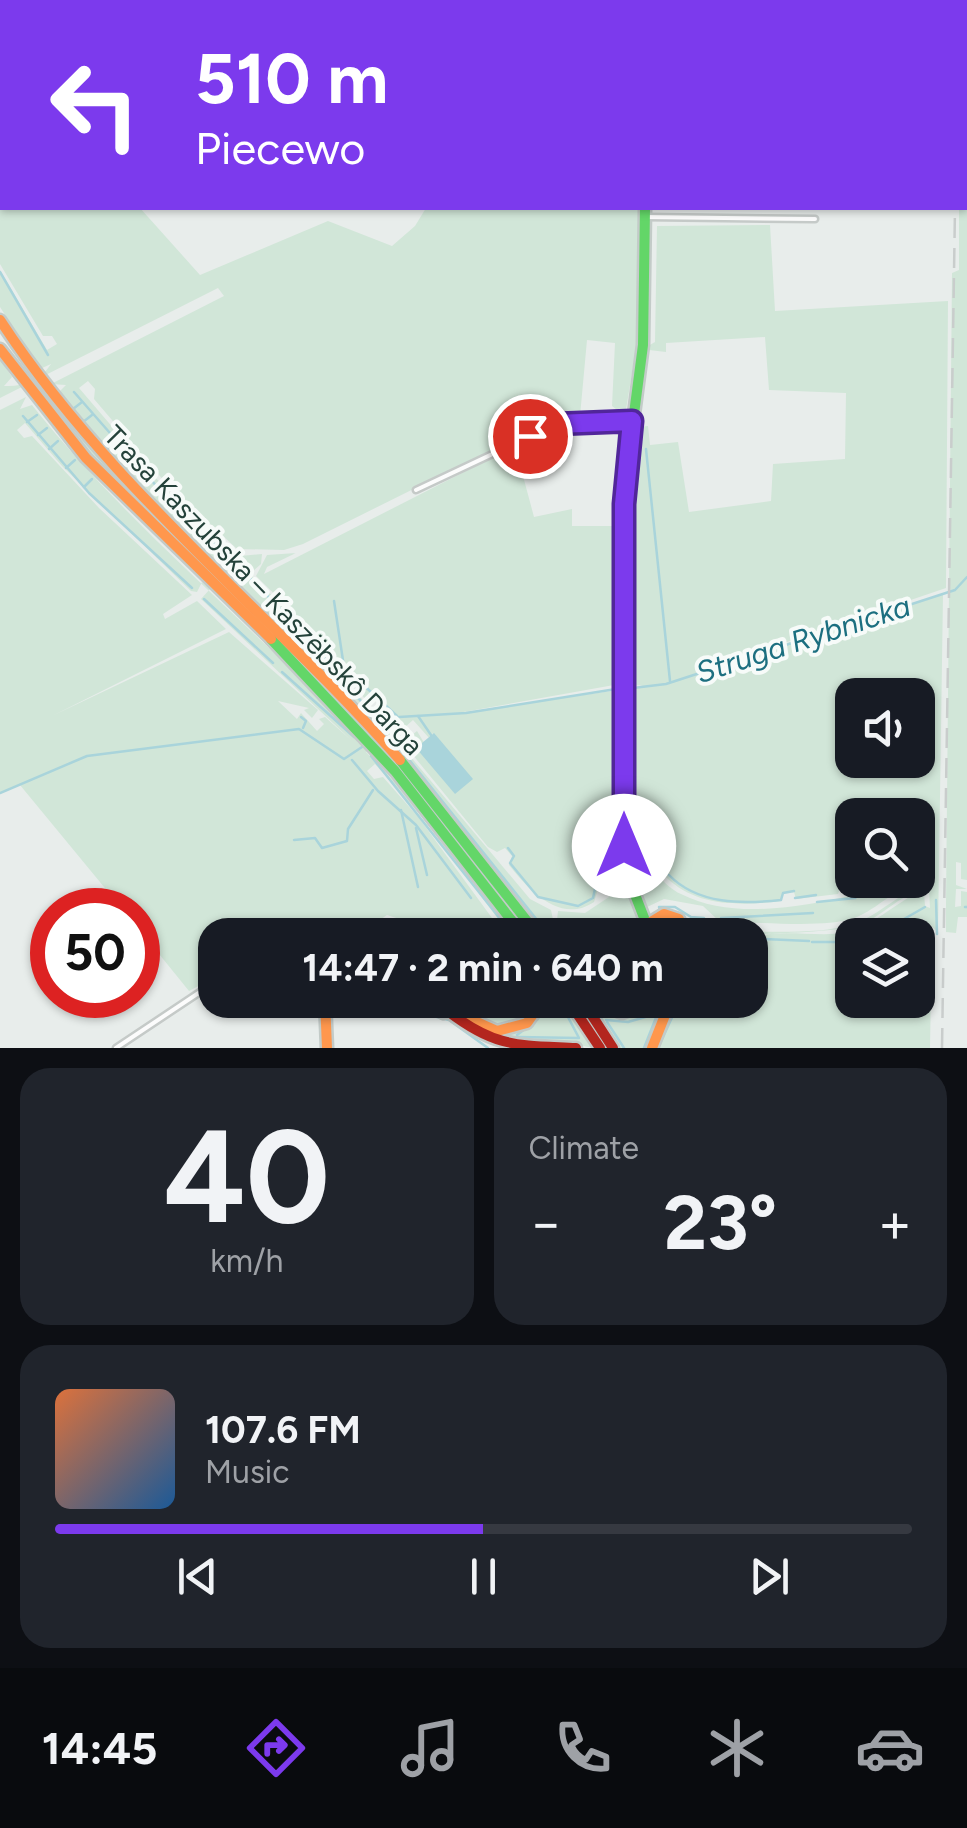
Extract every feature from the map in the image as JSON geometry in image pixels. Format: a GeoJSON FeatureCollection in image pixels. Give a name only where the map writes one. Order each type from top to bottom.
{"type":"FeatureCollection","features":[{"type":"Feature","properties":{"kind":"main road"},"geometry":{"type":"LineString","coordinates":[[642,918],[632,892],[624,846],[624,573],[625,483],[643,346],[645,212]]}},
{"type":"Feature","properties":{"kind":"main road","name":"Trasa Kaszubska – Kaszëbskô Darga"},"geometry":{"type":"LineString","coordinates":[[0,320],[41,383],[131,488],[372,728],[525,918]]}},
{"type":"Feature","properties":{"kind":"main road","name":"Trasa Kaszubska – Kaszëbskô Darga"},"geometry":{"type":"LineString","coordinates":[[0,349],[28,390],[103,480],[252,620],[353,724],[442,828],[511,918]]}},
{"type":"Feature","properties":{"kind":"main road"},"geometry":{"type":"LineString","coordinates":[[632,892],[650,914],[672,918]]}},
{"type":"Feature","properties":{"kind":"main road"},"geometry":{"type":"LineString","coordinates":[[326,1018],[327,1048]]}},
{"type":"Feature","properties":{"kind":"main road"},"geometry":{"type":"LineString","coordinates":[[455,1018],[477,1036],[497,1044],[576,1048]]}},
{"type":"Feature","properties":{"kind":"main road"},"geometry":{"type":"LineString","coordinates":[[471,1018],[498,1031],[526,1023],[530,1018]]}},
{"type":"Feature","properties":{"kind":"main road"},"geometry":{"type":"LineString","coordinates":[[580,1018],[600,1048]]}},
{"type":"Feature","properties":{"kind":"main road"},"geometry":{"type":"LineString","coordinates":[[594,1018],[614,1048]]}},
{"type":"Feature","properties":{"kind":"main road"},"geometry":{"type":"LineString","coordinates":[[652,1048],[664,1018]]}},
{"type":"Feature","properties":{"kind":"street"},"geometry":{"type":"LineString","coordinates":[[645,212],[815,219]]}},
{"type":"Feature","properties":{"kind":"street"},"geometry":{"type":"LineString","coordinates":[[416,490],[556,424],[632,421]]}},
{"type":"Feature","properties":{"kind":"street"},"geometry":{"type":"LineString","coordinates":[[116,1048],[198,993]]}},
{"type":"Feature","properties":{"kind":"green space"},"geometry":{"type":"Polygon","coordinates":[[[0,210],[142,210],[200,275],[328,221],[392,246],[415,226],[425,210],[639,210],[636,348],[625,416],[612,406],[615,343],[587,340],[580,416],[550,421],[303,544],[284,550],[237,549],[165,482],[94,399],[95,389],[88,381],[79,388],[162,485],[232,551],[218,564],[226,570],[240,556],[262,554],[261,564],[250,574],[314,637],[320,650],[373,712],[381,706],[375,698],[366,700],[322,648],[316,635],[256,576],[267,555],[296,553],[267,567],[264,574],[515,446],[534,517],[572,509],[572,526],[613,526],[618,424],[623,425],[613,527],[614,685],[458,713],[643,685],[629,686],[632,474],[638,427],[648,426],[650,445],[678,442],[689,512],[771,501],[773,464],[845,459],[846,393],[769,390],[765,337],[666,343],[666,352],[649,350],[648,346],[655,342],[657,226],[770,225],[775,311],[948,301],[946,588],[755,653],[943,594],[938,932],[935,918],[877,918],[909,898],[924,898],[925,906],[930,908],[929,898],[935,898],[935,798],[835,798],[835,894],[796,899],[794,892],[784,893],[781,901],[720,902],[691,894],[666,877],[667,863],[652,851],[652,843],[638,852],[659,859],[662,869],[629,857],[627,765],[617,765],[618,858],[604,870],[594,902],[569,909],[557,907],[535,893],[509,865],[512,856],[505,848],[497,852],[488,847],[399,738],[405,732],[412,735],[417,731],[455,794],[433,733],[430,739],[413,720],[394,737],[530,899],[551,910],[553,918],[533,918],[385,732],[366,752],[415,803],[502,918],[497,918],[422,817],[375,764],[367,771],[374,779],[383,777],[419,818],[492,918],[198,918],[198,986],[189,991],[160,955],[160,888],[105,888],[20,785],[0,793],[0,410],[26,397],[20,409],[32,405],[108,492],[201,584],[197,592],[191,591],[62,466],[25,423],[17,430],[24,438],[32,436],[99,508],[192,595],[163,614],[165,619],[197,601],[226,629],[54,715],[229,632],[318,710],[312,718],[304,710],[309,708],[278,701],[297,719],[301,713],[317,731],[324,724],[319,719],[325,717],[351,740],[201,599],[209,591],[316,694],[356,736],[358,743],[363,743],[380,724],[166,515],[58,393],[66,385],[51,384],[224,296],[218,288],[0,398],[0,359],[12,377],[4,386],[30,382],[51,364],[40,369],[0,307],[0,270],[47,350],[57,344],[52,336],[43,336],[0,264],[0,210]]]}},
{"type":"Feature","properties":{"kind":"green space"},"geometry":{"type":"Polygon","coordinates":[[[959,210],[967,210],[967,880],[961,879],[961,863],[956,862],[956,885],[967,889],[956,889],[955,907],[961,906],[961,891],[967,892],[967,917],[958,917],[956,933],[946,932],[946,906],[952,273],[959,270],[959,210]]]}},
{"type":"Feature","properties":{"kind":"green space"},"geometry":{"type":"Polygon","coordinates":[[[44,394],[128,491],[369,731],[93,464],[38,397],[44,394]]]}},
{"type":"Feature","properties":{"kind":"green space"},"geometry":{"type":"Polygon","coordinates":[[[635,865],[649,869],[681,894],[701,902],[766,909],[840,898],[887,898],[863,914],[835,918],[835,922],[768,923],[768,918],[716,918],[703,906],[664,899],[647,907],[631,870],[635,865]]]}},
{"type":"Feature","properties":{"kind":"green space"},"geometry":{"type":"Polygon","coordinates":[[[616,866],[638,918],[557,918],[558,911],[585,913],[609,897],[607,878],[616,866]]]}},
{"type":"Feature","properties":{"kind":"green space"},"geometry":{"type":"Polygon","coordinates":[[[904,898],[902,899],[877,916],[866,918],[904,898]]]}},
{"type":"Feature","properties":{"kind":"green space"},"geometry":{"type":"Polygon","coordinates":[[[835,928],[788,933],[835,933],[835,1018],[931,1018],[930,1048],[656,1048],[668,1018],[768,1018],[768,934],[774,933],[768,931],[835,928]]]}},
{"type":"Feature","properties":{"kind":"green space"},"geometry":{"type":"Polygon","coordinates":[[[477,1018],[521,1018],[506,1025],[477,1018]]]}},
{"type":"Feature","properties":{"kind":"green space"},"geometry":{"type":"Polygon","coordinates":[[[535,1018],[574,1018],[593,1048],[564,1042],[508,1041],[508,1035],[530,1025],[535,1018]]]}},
{"type":"Feature","properties":{"kind":"green space"},"geometry":{"type":"Polygon","coordinates":[[[601,1018],[659,1018],[648,1048],[620,1048],[601,1018]]]}},
{"type":"Feature","properties":{"kind":"water"},"geometry":{"type":"Polygon","coordinates":[[[434,733],[473,779],[455,794],[416,748],[434,733]]]}},
{"type":"Feature","properties":{"kind":"waterway"},"geometry":{"type":"LineString","coordinates":[[0,272],[48,355]]}},
{"type":"Feature","properties":{"kind":"waterway"},"geometry":{"type":"LineString","coordinates":[[74,392],[173,505],[224,553]]}},
{"type":"Feature","properties":{"kind":"waterway"},"geometry":{"type":"LineString","coordinates":[[73,409],[82,402]]}},
{"type":"Feature","properties":{"kind":"waterway"},"geometry":{"type":"LineString","coordinates":[[27,422],[37,415]]}},
{"type":"Feature","properties":{"kind":"waterway"},"geometry":{"type":"LineString","coordinates":[[83,422],[92,415]]}},
{"type":"Feature","properties":{"kind":"waterway"},"geometry":{"type":"LineString","coordinates":[[23,416],[89,493],[192,588]]}},
{"type":"Feature","properties":{"kind":"waterway"},"geometry":{"type":"LineString","coordinates":[[38,435],[47,428]]}},
{"type":"Feature","properties":{"kind":"waterway"},"geometry":{"type":"LineString","coordinates":[[49,449],[58,441]]}},
{"type":"Feature","properties":{"kind":"waterway"},"geometry":{"type":"LineString","coordinates":[[646,449],[670,681]]}},
{"type":"Feature","properties":{"kind":"waterway"},"geometry":{"type":"LineString","coordinates":[[66,468],[75,460]]}},
{"type":"Feature","properties":{"kind":"waterway"},"geometry":{"type":"LineString","coordinates":[[84,487],[92,479]]}},
{"type":"Feature","properties":{"kind":"waterway"},"geometry":{"type":"LineString","coordinates":[[237,565],[303,632]]}},
{"type":"Feature","properties":{"kind":"waterway","name":"Struga Rybnicka"},"geometry":{"type":"LineString","coordinates":[[633,688],[666,684],[955,590],[967,577]]}},
{"type":"Feature","properties":{"kind":"waterway"},"geometry":{"type":"LineString","coordinates":[[204,599],[273,663]]}},
{"type":"Feature","properties":{"kind":"waterway"},"geometry":{"type":"LineString","coordinates":[[334,601],[344,667],[397,716]]}},
{"type":"Feature","properties":{"kind":"waterway"},"geometry":{"type":"LineString","coordinates":[[311,642],[375,718]]}},
{"type":"Feature","properties":{"kind":"waterway"},"geometry":{"type":"LineString","coordinates":[[282,672],[354,737]]}},
{"type":"Feature","properties":{"kind":"waterway","name":"Struga Rybnicka"},"geometry":{"type":"LineString","coordinates":[[381,731],[399,717],[466,713],[616,689]]}},
{"type":"Feature","properties":{"kind":"waterway"},"geometry":{"type":"LineString","coordinates":[[418,716],[431,735]]}},
{"type":"Feature","properties":{"kind":"waterway"},"geometry":{"type":"LineString","coordinates":[[301,717],[306,721],[303,728]]}},
{"type":"Feature","properties":{"kind":"waterway"},"geometry":{"type":"LineString","coordinates":[[365,728],[368,731]]}},
{"type":"Feature","properties":{"kind":"waterway","name":"Struga Rybnicka"},"geometry":{"type":"LineString","coordinates":[[0,793],[87,756],[299,729],[344,759],[365,745]]}},
{"type":"Feature","properties":{"kind":"waterway"},"geometry":{"type":"LineString","coordinates":[[391,737],[535,918]]}},
{"type":"Feature","properties":{"kind":"waterway"},"geometry":{"type":"LineString","coordinates":[[371,756],[500,918]]}},
{"type":"Feature","properties":{"kind":"waterway"},"geometry":{"type":"LineString","coordinates":[[352,760],[378,791],[416,825],[471,898]]}},
{"type":"Feature","properties":{"kind":"waterway"},"geometry":{"type":"LineString","coordinates":[[294,840],[315,838],[322,848],[347,841],[348,829],[373,790]]}},
{"type":"Feature","properties":{"kind":"waterway"},"geometry":{"type":"LineString","coordinates":[[427,799],[432,806]]}},
{"type":"Feature","properties":{"kind":"waterway"},"geometry":{"type":"LineString","coordinates":[[634,804],[633,850],[661,865]]}},
{"type":"Feature","properties":{"kind":"waterway"},"geometry":{"type":"LineString","coordinates":[[401,810],[418,887]]}},
{"type":"Feature","properties":{"kind":"waterway"},"geometry":{"type":"LineString","coordinates":[[416,828],[427,875]]}},
{"type":"Feature","properties":{"kind":"waterway"},"geometry":{"type":"LineString","coordinates":[[508,848],[514,856],[510,863],[538,897],[578,906],[593,898],[599,870],[613,850]]}},
{"type":"Feature","properties":{"kind":"waterway"},"geometry":{"type":"LineString","coordinates":[[669,875],[693,892],[722,900],[781,900],[783,893],[794,891]]}},
{"type":"Feature","properties":{"kind":"waterway"},"geometry":{"type":"LineString","coordinates":[[795,898],[816,895]]}},
{"type":"Feature","properties":{"kind":"waterway"},"geometry":{"type":"LineString","coordinates":[[817,902],[855,898]]}},
{"type":"Feature","properties":{"kind":"waterway"},"geometry":{"type":"LineString","coordinates":[[936,900],[937,934]]}},
{"type":"Feature","properties":{"kind":"waterway"},"geometry":{"type":"LineString","coordinates":[[660,911],[659,907],[675,907],[691,917],[704,918]]}},
{"type":"Feature","properties":{"kind":"waterway"},"geometry":{"type":"LineString","coordinates":[[906,918],[925,907]]}},
{"type":"Feature","properties":{"kind":"waterway"},"geometry":{"type":"LineString","coordinates":[[721,918],[813,913]]}},
{"type":"Feature","properties":{"kind":"waterway"},"geometry":{"type":"LineString","coordinates":[[768,939],[809,941]]}},
{"type":"Feature","properties":{"kind":"waterway"},"geometry":{"type":"LineString","coordinates":[[812,942],[835,942]]}},
{"type":"Feature","properties":{"kind":"waterway"},"geometry":{"type":"LineString","coordinates":[[441,1018],[488,1048]]}},
{"type":"Feature","properties":{"kind":"waterway"},"geometry":{"type":"LineString","coordinates":[[517,1035],[539,1018]]}},
{"type":"Feature","properties":{"kind":"waterway"},"geometry":{"type":"LineString","coordinates":[[517,1037],[579,1038],[568,1018]]}},
{"type":"Feature","properties":{"kind":"waterway"},"geometry":{"type":"LineString","coordinates":[[606,1020],[628,1022],[642,1018]]}},
{"type":"Feature","properties":{"kind":"waterway"},"geometry":{"type":"LineString","coordinates":[[644,1048],[656,1018]]}},
{"type":"Feature","properties":{"kind":"waterway"},"geometry":{"type":"LineString","coordinates":[[658,1048],[672,1018]]}},
{"type":"Feature","properties":{"kind":"waterway"},"geometry":{"type":"LineString","coordinates":[[607,1022],[624,1048]]}},
{"type":"Feature","properties":{"kind":"railway"},"geometry":{"type":"LineString","coordinates":[[942,1048],[955,210]]}},
{"type":"Feature","properties":{"kind":"traffic: fast"},"geometry":{"type":"LineString","coordinates":[[644,918],[627,874],[624,804],[625,483],[643,345],[645,210]]}},
{"type":"Feature","properties":{"kind":"traffic: fast"},"geometry":{"type":"LineString","coordinates":[[271,639],[395,771],[510,918]]}},
{"type":"Feature","properties":{"kind":"traffic: fast"},"geometry":{"type":"LineString","coordinates":[[400,760],[525,918]]}},
{"type":"Feature","properties":{"kind":"traffic: slow"},"geometry":{"type":"LineString","coordinates":[[0,320],[90,438],[400,760]]}},
{"type":"Feature","properties":{"kind":"traffic: slow"},"geometry":{"type":"LineString","coordinates":[[0,349],[86,458],[271,639]]}},
{"type":"Feature","properties":{"kind":"traffic: slow"},"geometry":{"type":"LineString","coordinates":[[658,918],[664,914],[676,918]]}},
{"type":"Feature","properties":{"kind":"traffic: slow"},"geometry":{"type":"LineString","coordinates":[[326,1018],[327,1048]]}},
{"type":"Feature","properties":{"kind":"traffic: slow"},"geometry":{"type":"LineString","coordinates":[[470,1018],[497,1031],[527,1023],[530,1018]]}},
{"type":"Feature","properties":{"kind":"traffic: slow"},"geometry":{"type":"LineString","coordinates":[[652,1048],[664,1018]]}},
{"type":"Feature","properties":{"kind":"traffic: jam"},"geometry":{"type":"LineString","coordinates":[[458,1018],[508,1042],[576,1048]]}},
{"type":"Feature","properties":{"kind":"traffic: jam"},"geometry":{"type":"LineString","coordinates":[[580,1018],[600,1048]]}},
{"type":"Feature","properties":{"kind":"traffic: jam"},"geometry":{"type":"LineString","coordinates":[[594,1018],[613,1048]]}},
{"type":"Feature","properties":{"kind":"route"},"geometry":{"type":"LineString","coordinates":[[530,436],[556,424],[632,421],[624,504],[624,846]]}}]}
